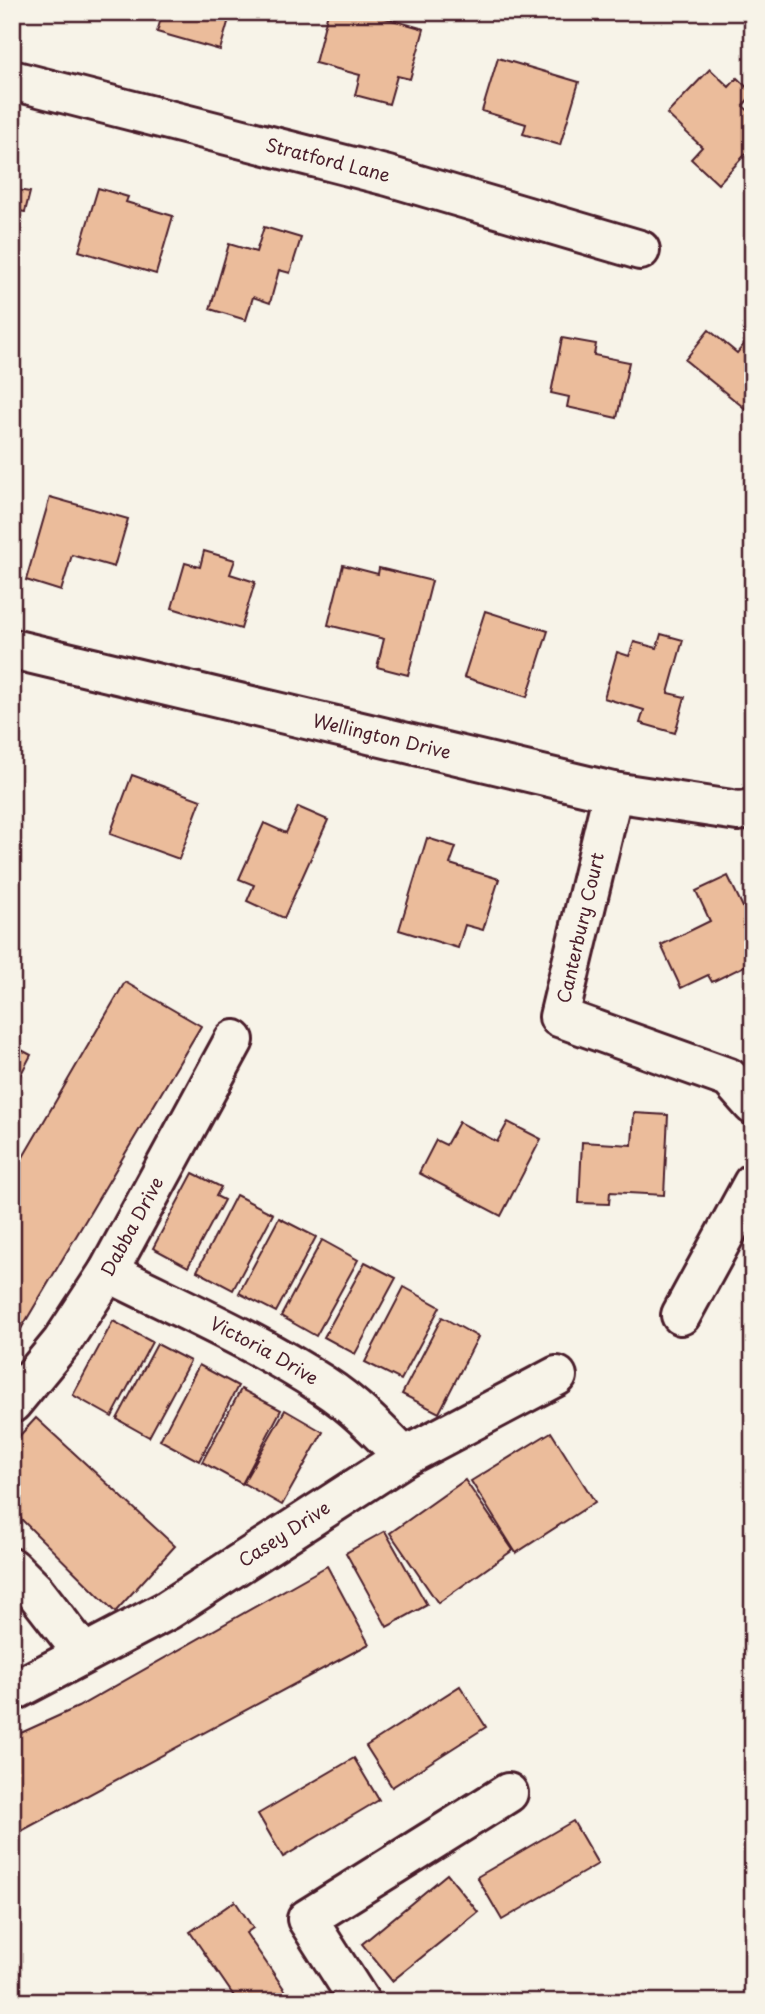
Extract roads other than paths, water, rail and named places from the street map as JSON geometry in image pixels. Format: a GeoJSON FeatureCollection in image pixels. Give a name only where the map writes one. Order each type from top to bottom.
{"type":"FeatureCollection","features":[{"type":"Feature","properties":{"kind":"street","name":"Stratford Lane"},"geometry":{"type":"LineString","coordinates":[[12,80],[388,176],[640,250]]}},
{"type":"Feature","properties":{"kind":"street","name":"Wellington Drive"},"geometry":{"type":"LineString","coordinates":[[12,649],[613,792],[738,811],[753,809]]}},
{"type":"Feature","properties":{"kind":"street","name":"Canterbury Court"},"geometry":{"type":"LineString","coordinates":[[613,792],[559,1017],[729,1079],[753,1105]]}},
{"type":"Feature","properties":{"kind":"street","name":"Dabba Drive"},"geometry":{"type":"LineString","coordinates":[[12,1403],[62,1342],[108,1272],[234,1040]]}},
{"type":"Feature","properties":{"kind":"street"},"geometry":{"type":"LineString","coordinates":[[681,1315],[753,1184]]}},
{"type":"Feature","properties":{"kind":"street","name":"Victoria Drive"},"geometry":{"type":"LineString","coordinates":[[108,1272],[252,1344],[325,1386],[371,1423],[404,1457]]}},
{"type":"Feature","properties":{"kind":"street","name":"Casey Drive"},"geometry":{"type":"LineString","coordinates":[[12,1692],[168,1610],[404,1457],[557,1376]]}},
{"type":"Feature","properties":{"kind":"street"},"geometry":{"type":"LineString","coordinates":[[12,1568],[34,1590],[83,1653]]}},
{"type":"Feature","properties":{"kind":"street"},"geometry":{"type":"LineString","coordinates":[[360,2002],[307,1919],[508,1794]]}}]}
